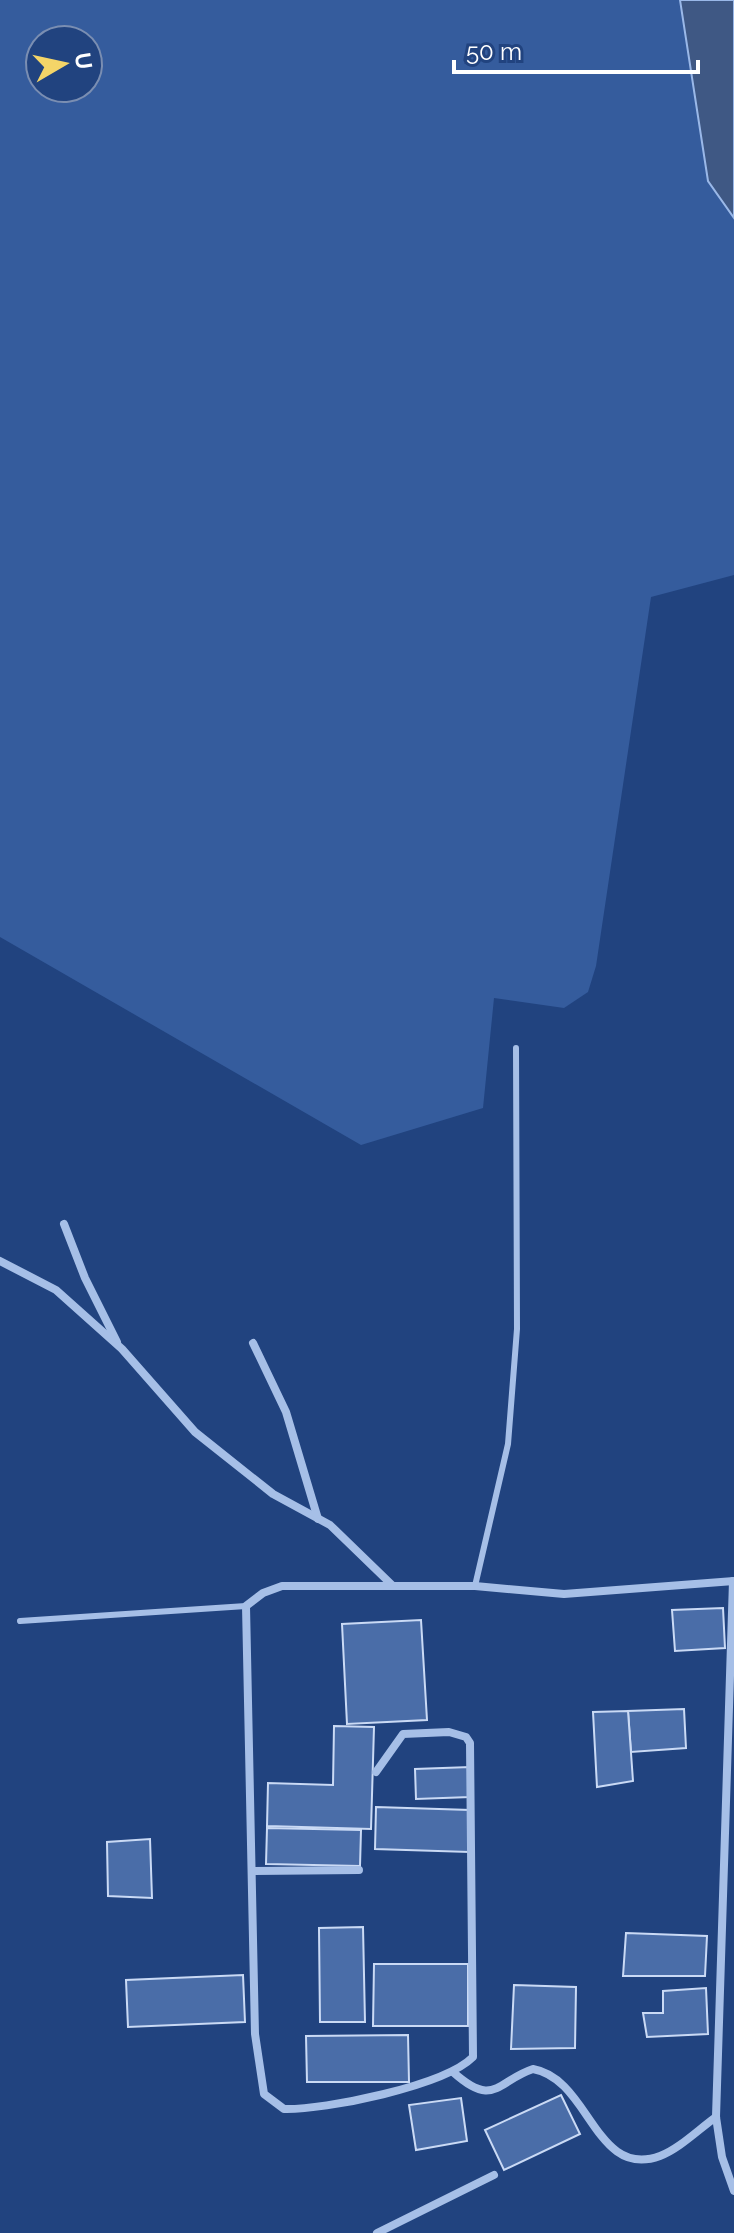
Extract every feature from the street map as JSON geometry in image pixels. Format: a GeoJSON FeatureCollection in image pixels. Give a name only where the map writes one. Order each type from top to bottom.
{"type":"FeatureCollection","features":[{"type":"Feature","properties":{"kind":"street"},"geometry":{"type":"LineString","coordinates":[[64,1224],[85,1278],[122,1349]]}},
{"type":"Feature","properties":{"kind":"street"},"geometry":{"type":"LineString","coordinates":[[0,1261],[56,1290],[122,1349],[195,1432],[273,1494],[330,1525],[393,1586]]}},
{"type":"Feature","properties":{"kind":"street"},"geometry":{"type":"LineString","coordinates":[[253,1343],[286,1412],[318,1519]]}},
{"type":"Feature","properties":{"kind":"street"},"geometry":{"type":"LineString","coordinates":[[376,1772],[403,1734],[449,1732],[466,1737],[470,1743],[473,2057],[453,2072],[345,2103],[299,2110],[284,2109],[264,2094],[255,2034],[246,1606],[263,1593],[282,1586],[475,1586],[564,1594],[734,1581],[716,2117],[726,2175],[734,2191]]}},
{"type":"Feature","properties":{"kind":"street"},"geometry":{"type":"LineString","coordinates":[[253,1871],[359,1870]]}},
{"type":"Feature","properties":{"kind":"street"},"geometry":{"type":"LineString","coordinates":[[453,2072],[477,2089],[492,2090],[508,2085],[527,2070],[539,2070],[552,2076],[575,2095],[608,2146],[624,2158],[641,2160],[662,2156],[716,2117]]}},
{"type":"Feature","properties":{"kind":"street"},"geometry":{"type":"LineString","coordinates":[[377,2233],[494,2175]]}},
{"type":"Feature","properties":{"kind":"lane"},"geometry":{"type":"LineString","coordinates":[[475,1586],[508,1444],[511,1415],[518,1228],[516,1048]]}},
{"type":"Feature","properties":{"kind":"lane"},"geometry":{"type":"LineString","coordinates":[[20,1621],[246,1606]]}},
{"type":"Feature","properties":{"kind":"shaded area"},"geometry":{"type":"Polygon","coordinates":[[[0,0],[680,0],[708,181],[734,218],[734,575],[651,597],[596,966],[588,992],[564,1008],[494,998],[483,1108],[361,1145],[0,937],[0,0]]]}},
{"type":"Feature","properties":{"kind":"shaded area"},"geometry":{"type":"Polygon","coordinates":[[[680,0],[734,0],[734,218],[708,181],[680,0]]]}},
{"type":"Feature","properties":{"kind":"building"},"geometry":{"type":"Polygon","coordinates":[[[723,1608],[725,1648],[675,1651],[672,1610],[723,1608]]]}},
{"type":"Feature","properties":{"kind":"building"},"geometry":{"type":"Polygon","coordinates":[[[421,1620],[427,1720],[347,1724],[342,1624],[421,1620]]]}},
{"type":"Feature","properties":{"kind":"building"},"geometry":{"type":"Polygon","coordinates":[[[684,1709],[686,1748],[631,1752],[628,1711],[684,1709]]]}},
{"type":"Feature","properties":{"kind":"building"},"geometry":{"type":"Polygon","coordinates":[[[628,1711],[633,1781],[597,1787],[593,1712],[628,1711]]]}},
{"type":"Feature","properties":{"kind":"building"},"geometry":{"type":"Polygon","coordinates":[[[334,1726],[374,1727],[371,1829],[267,1826],[268,1783],[333,1785],[334,1726]]]}},
{"type":"Feature","properties":{"kind":"building"},"geometry":{"type":"Polygon","coordinates":[[[470,1767],[470,1797],[416,1799],[415,1769],[470,1767]]]}},
{"type":"Feature","properties":{"kind":"building"},"geometry":{"type":"Polygon","coordinates":[[[376,1807],[470,1810],[469,1852],[375,1849],[376,1807]]]}},
{"type":"Feature","properties":{"kind":"building"},"geometry":{"type":"Polygon","coordinates":[[[267,1828],[361,1830],[360,1866],[266,1864],[267,1828]]]}},
{"type":"Feature","properties":{"kind":"building"},"geometry":{"type":"Polygon","coordinates":[[[150,1839],[152,1898],[108,1896],[107,1842],[150,1839]]]}},
{"type":"Feature","properties":{"kind":"building"},"geometry":{"type":"Polygon","coordinates":[[[363,1927],[365,2022],[320,2022],[319,1928],[363,1927]]]}},
{"type":"Feature","properties":{"kind":"building"},"geometry":{"type":"Polygon","coordinates":[[[626,1933],[707,1936],[705,1976],[623,1976],[626,1933]]]}},
{"type":"Feature","properties":{"kind":"building"},"geometry":{"type":"Polygon","coordinates":[[[374,1964],[468,1964],[468,2026],[373,2026],[374,1964]]]}},
{"type":"Feature","properties":{"kind":"building"},"geometry":{"type":"Polygon","coordinates":[[[243,1975],[245,2022],[128,2027],[126,1980],[243,1975]]]}},
{"type":"Feature","properties":{"kind":"building"},"geometry":{"type":"Polygon","coordinates":[[[514,1985],[576,1987],[575,2048],[511,2049],[514,1985]]]}},
{"type":"Feature","properties":{"kind":"building"},"geometry":{"type":"Polygon","coordinates":[[[706,1988],[708,2034],[647,2037],[643,2013],[663,2013],[663,1991],[706,1988]]]}},
{"type":"Feature","properties":{"kind":"building"},"geometry":{"type":"Polygon","coordinates":[[[408,2035],[409,2082],[307,2082],[306,2036],[408,2035]]]}},
{"type":"Feature","properties":{"kind":"building"},"geometry":{"type":"Polygon","coordinates":[[[561,2095],[580,2134],[504,2170],[485,2130],[561,2095]]]}},
{"type":"Feature","properties":{"kind":"building"},"geometry":{"type":"Polygon","coordinates":[[[461,2098],[467,2141],[416,2150],[409,2105],[461,2098]]]}}]}
